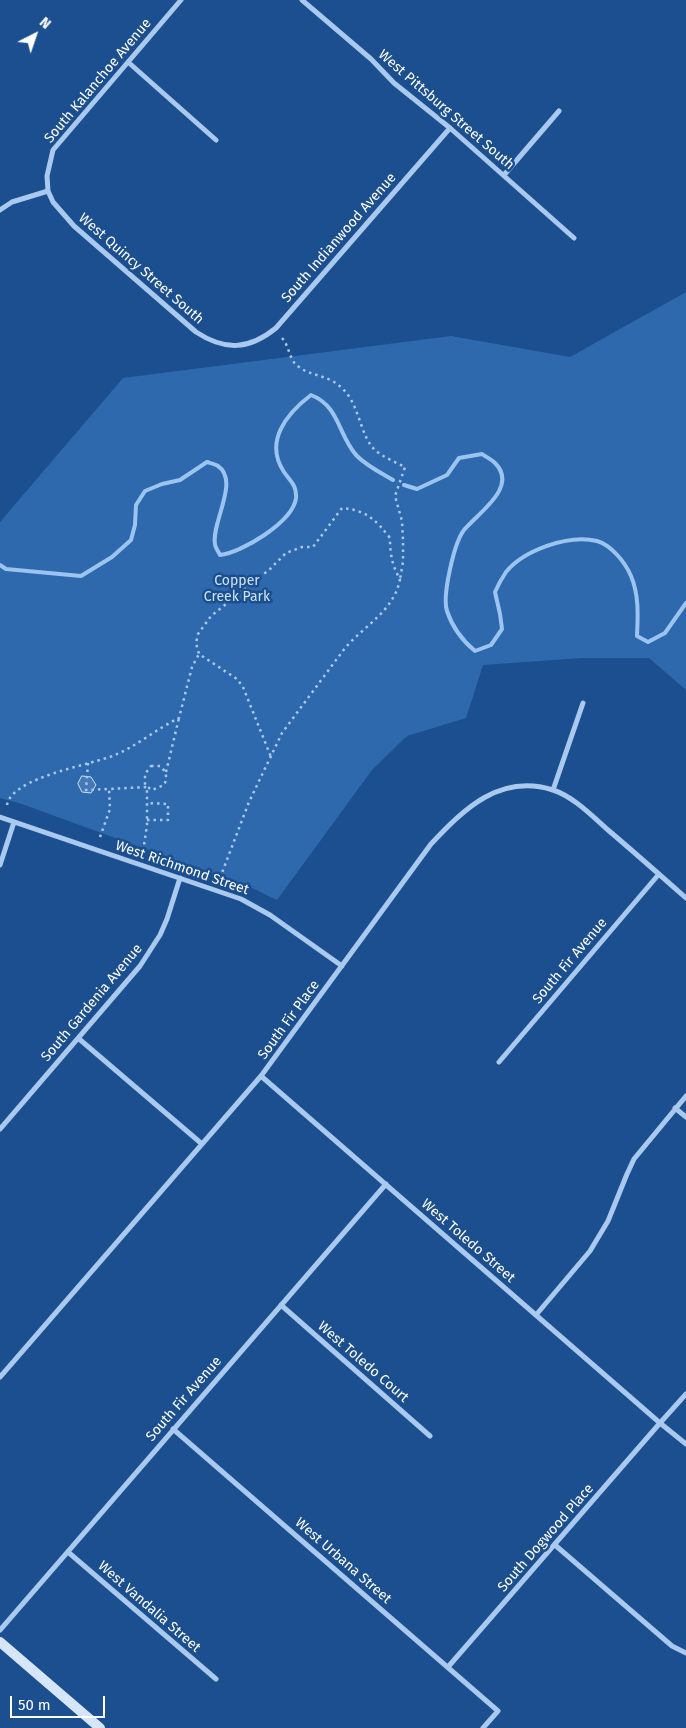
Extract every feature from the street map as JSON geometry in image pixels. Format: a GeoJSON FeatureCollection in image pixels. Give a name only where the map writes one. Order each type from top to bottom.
{"type":"FeatureCollection","features":[{"type":"Feature","properties":{"kind":"main road"},"geometry":{"type":"LineString","coordinates":[[0,1642],[100,1728]]}},
{"type":"Feature","properties":{"kind":"street","name":"South Kalanchoe Avenue"},"geometry":{"type":"LineString","coordinates":[[48,190],[47,176],[53,150],[181,0]]}},
{"type":"Feature","properties":{"kind":"street","name":"West Pittsburg Street South"},"geometry":{"type":"LineString","coordinates":[[302,0],[371,59],[394,83],[450,128],[574,238]]}},
{"type":"Feature","properties":{"kind":"street"},"geometry":{"type":"LineString","coordinates":[[128,62],[216,140]]}},
{"type":"Feature","properties":{"kind":"street"},"geometry":{"type":"LineString","coordinates":[[504,175],[559,111]]}},
{"type":"Feature","properties":{"kind":"street","name":"South Indianwood Avenue"},"geometry":{"type":"LineString","coordinates":[[234,346],[253,342],[276,328],[450,128]]}},
{"type":"Feature","properties":{"kind":"street"},"geometry":{"type":"LineString","coordinates":[[0,210],[12,202],[48,190]]}},
{"type":"Feature","properties":{"kind":"street","name":"West Quincy Street South"},"geometry":{"type":"LineString","coordinates":[[48,190],[53,202],[74,226],[196,332],[208,340],[234,346]]}},
{"type":"Feature","properties":{"kind":"street"},"geometry":{"type":"LineString","coordinates":[[583,704],[553,790],[582,807],[686,898]]}},
{"type":"Feature","properties":{"kind":"street","name":"South Fir Place"},"geometry":{"type":"LineString","coordinates":[[0,1377],[261,1076],[426,850],[463,812],[477,801],[505,788],[523,787],[553,790]]}},
{"type":"Feature","properties":{"kind":"street","name":"West Richmond Street"},"geometry":{"type":"LineString","coordinates":[[0,817],[224,893],[256,906],[342,966]]}},
{"type":"Feature","properties":{"kind":"street"},"geometry":{"type":"LineString","coordinates":[[0,865],[14,822]]}},
{"type":"Feature","properties":{"kind":"street","name":"South Fir Avenue"},"geometry":{"type":"LineString","coordinates":[[499,1062],[659,874]]}},
{"type":"Feature","properties":{"kind":"street","name":"South Gardenia Avenue"},"geometry":{"type":"LineString","coordinates":[[0,1129],[140,966],[153,948],[167,919],[180,878]]}},
{"type":"Feature","properties":{"kind":"street"},"geometry":{"type":"LineString","coordinates":[[78,1038],[202,1144]]}},
{"type":"Feature","properties":{"kind":"street","name":"West Toledo Street"},"geometry":{"type":"LineString","coordinates":[[261,1076],[660,1423]]}},
{"type":"Feature","properties":{"kind":"street"},"geometry":{"type":"LineString","coordinates":[[536,1315],[595,1244],[608,1221],[634,1159],[686,1096]]}},
{"type":"Feature","properties":{"kind":"street"},"geometry":{"type":"LineString","coordinates":[[676,1108],[686,1117]]}},
{"type":"Feature","properties":{"kind":"street","name":"South Fir Avenue"},"geometry":{"type":"LineString","coordinates":[[0,1630],[386,1184]]}},
{"type":"Feature","properties":{"kind":"street","name":"West Toledo Court"},"geometry":{"type":"LineString","coordinates":[[281,1305],[430,1436]]}},
{"type":"Feature","properties":{"kind":"street","name":"South Dogwood Place"},"geometry":{"type":"LineString","coordinates":[[448,1667],[686,1394]]}},
{"type":"Feature","properties":{"kind":"street"},"geometry":{"type":"LineString","coordinates":[[660,1423],[686,1444]]}},
{"type":"Feature","properties":{"kind":"street","name":"West Urbana Street"},"geometry":{"type":"LineString","coordinates":[[173,1429],[498,1711],[483,1728]]}},
{"type":"Feature","properties":{"kind":"street"},"geometry":{"type":"LineString","coordinates":[[555,1545],[672,1646],[686,1653]]}},
{"type":"Feature","properties":{"kind":"street","name":"West Vandalia Street"},"geometry":{"type":"LineString","coordinates":[[68,1552],[216,1679]]}},
{"type":"Feature","properties":{"kind":"path"},"geometry":{"type":"LineString","coordinates":[[220,878],[249,802],[282,733],[345,648],[382,614],[391,602],[398,588],[403,562],[402,530],[395,496],[405,467],[374,450],[352,400],[343,389],[326,377],[299,367],[293,361],[287,344],[282,338]]}},
{"type":"Feature","properties":{"kind":"path"},"geometry":{"type":"LineString","coordinates":[[270,757],[243,687],[237,679],[199,654],[196,643],[198,634],[211,616],[270,569],[286,553],[302,546],[312,547],[342,508],[354,509],[368,514],[382,528],[390,538],[390,555],[395,572],[400,579]]}},
{"type":"Feature","properties":{"kind":"path"},"geometry":{"type":"LineString","coordinates":[[88,763],[86,790],[147,787],[152,790],[164,785],[192,667],[199,654]]}},
{"type":"Feature","properties":{"kind":"path"},"geometry":{"type":"LineString","coordinates":[[7,805],[11,795],[26,784],[116,755],[179,718]]}},
{"type":"Feature","properties":{"kind":"path"},"geometry":{"type":"LineString","coordinates":[[143,852],[147,820],[145,774],[151,766],[160,766],[166,774]]}},
{"type":"Feature","properties":{"kind":"path"},"geometry":{"type":"LineString","coordinates":[[100,837],[110,808],[110,789]]}},
{"type":"Feature","properties":{"kind":"path"},"geometry":{"type":"LineString","coordinates":[[147,803],[168,804],[168,820],[147,820]]}},
{"type":"Feature","properties":{"kind":"green space","name":"Copper Creek Park"},"geometry":{"type":"Polygon","coordinates":[[[686,292],[686,690],[649,658],[582,658],[483,665],[466,718],[407,736],[372,770],[277,900],[250,887],[19,803],[0,798],[0,522],[123,378],[451,336],[570,357],[686,292]]]}},
{"type":"Feature","properties":{"kind":"building"},"geometry":{"type":"Polygon","coordinates":[[[82,776],[91,777],[96,785],[91,793],[82,792],[78,784],[82,776]]]}},
{"type":"Feature","properties":{"kind":"waterway"},"geometry":{"type":"LineString","coordinates":[[0,565],[6,569],[81,576],[112,557],[131,540],[135,525],[136,505],[145,491],[162,484],[180,480],[207,462],[218,466],[224,473],[226,482],[226,492],[217,525],[215,545],[220,555],[240,549],[265,535],[286,517],[293,507],[296,498],[295,490],[278,461],[277,439],[286,420],[311,395],[328,406],[357,456],[393,480]]}},
{"type":"Feature","properties":{"kind":"waterway"},"geometry":{"type":"LineString","coordinates":[[404,485],[417,489],[447,475],[459,458],[482,454],[492,460],[501,472],[502,481],[494,499],[464,530],[460,537],[453,557],[446,594],[449,617],[458,633],[475,651],[491,645],[502,629],[495,592],[506,572],[524,557],[561,542],[586,539],[597,541],[607,546],[617,555],[634,583],[638,613],[637,636],[648,642],[665,633],[686,603]]}}]}
